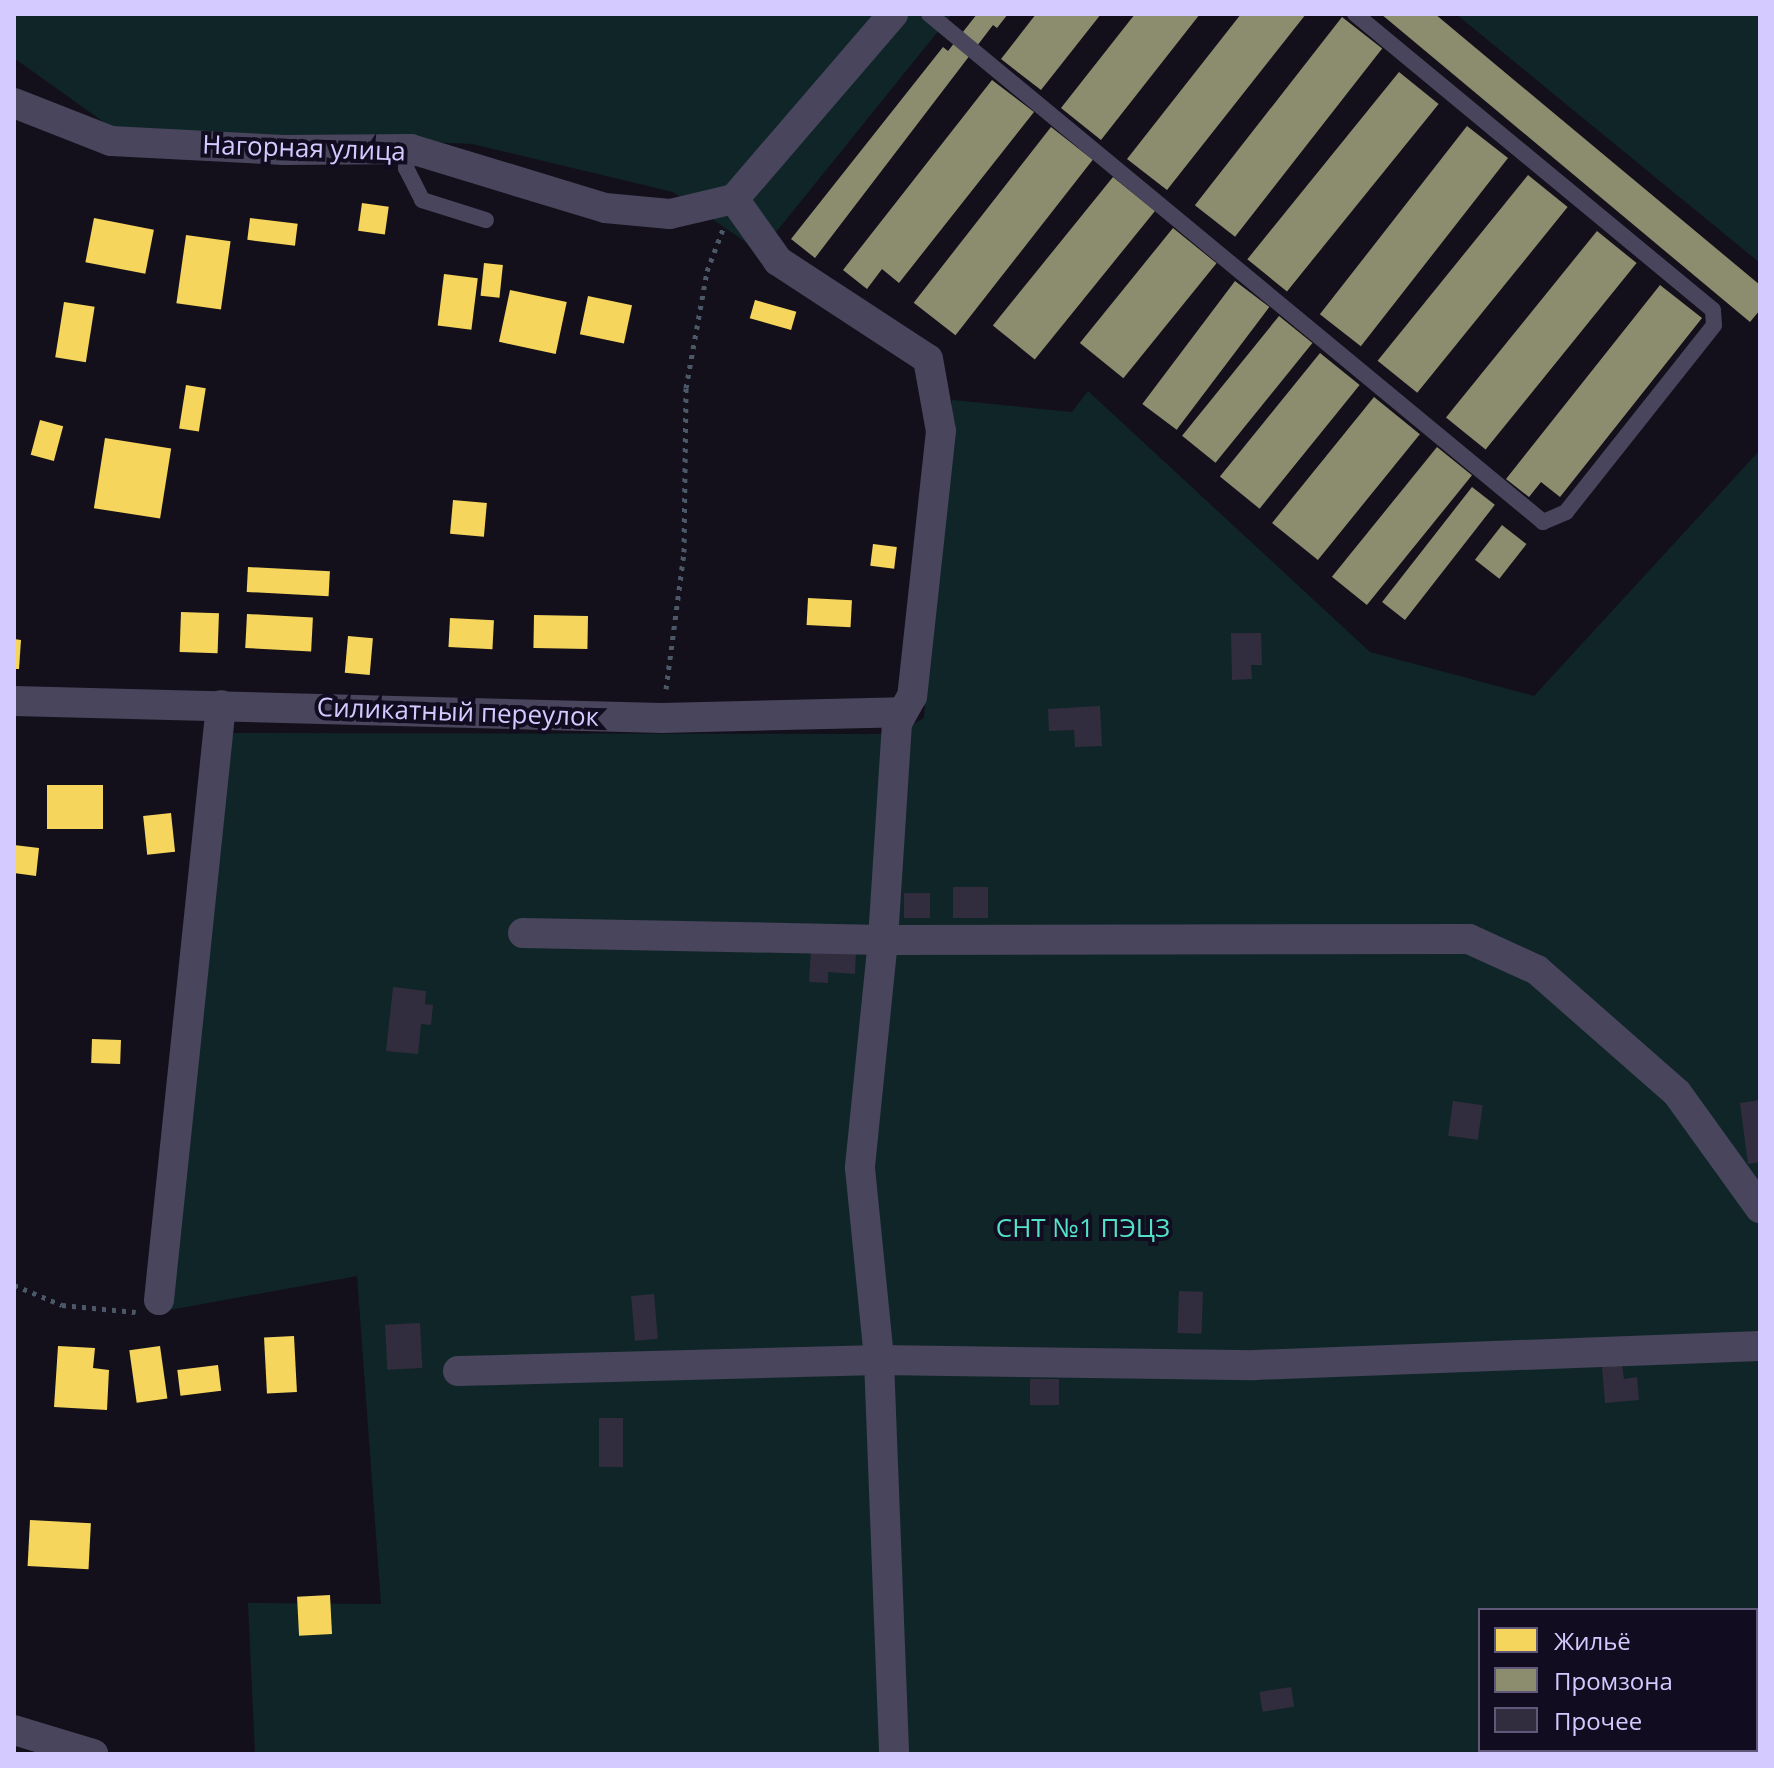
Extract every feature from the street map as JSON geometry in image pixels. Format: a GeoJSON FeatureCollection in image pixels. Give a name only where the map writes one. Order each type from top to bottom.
{"type":"FeatureCollection","features":[{"type":"Feature","properties":{"kind":"street"},"geometry":{"type":"LineString","coordinates":[[893,14],[734,199],[778,261],[928,359],[941,431],[912,696],[901,712],[883,940],[860,1168],[879,1360],[894,1754]]}},
{"type":"Feature","properties":{"kind":"street","name":"Нагорная улица"},"geometry":{"type":"LineString","coordinates":[[14,103],[111,141],[284,150],[411,149],[605,208],[670,214],[734,199]]}},
{"type":"Feature","properties":{"kind":"street","name":"Силикатный переулок"},"geometry":{"type":"LineString","coordinates":[[14,701],[662,718],[901,712]]}},
{"type":"Feature","properties":{"kind":"street"},"geometry":{"type":"LineString","coordinates":[[159,1300],[221,705]]}},
{"type":"Feature","properties":{"kind":"street"},"geometry":{"type":"LineString","coordinates":[[523,933],[883,940],[1469,939],[1537,970],[1677,1093],[1760,1208]]}},
{"type":"Feature","properties":{"kind":"street"},"geometry":{"type":"LineString","coordinates":[[458,1371],[879,1360],[1255,1365],[1760,1346]]}},
{"type":"Feature","properties":{"kind":"street"},"geometry":{"type":"LineString","coordinates":[[14,1730],[93,1754]]}},
{"type":"Feature","properties":{"kind":"lane"},"geometry":{"type":"LineString","coordinates":[[929,14],[1543,522],[1566,512],[1714,325],[1713,310],[1355,14]]}},
{"type":"Feature","properties":{"kind":"lane"},"geometry":{"type":"LineString","coordinates":[[411,149],[406,168],[422,200],[486,220]]}},
{"type":"Feature","properties":{"kind":"path"},"geometry":{"type":"LineString","coordinates":[[662,718],[684,552],[686,388],[707,271],[734,199]]}},
{"type":"Feature","properties":{"kind":"path"},"geometry":{"type":"LineString","coordinates":[[14,1285],[62,1305],[148,1313],[159,1300]]}},
{"type":"Feature","properties":{"kind":"green space"},"geometry":{"type":"Polygon","coordinates":[[[14,14],[952,14],[760,252],[673,192],[472,144],[112,128],[14,58],[14,14]]]}},
{"type":"Feature","properties":{"kind":"green space"},"geometry":{"type":"Polygon","coordinates":[[[1456,14],[1760,14],[1760,263],[1456,14]]]}},
{"type":"Feature","properties":{"kind":"green space","name":"СНТ №1 ПЭЦЗ"},"geometry":{"type":"Polygon","coordinates":[[[1088,391],[1370,652],[1534,696],[1760,450],[1760,1754],[255,1754],[248,1603],[381,1604],[357,1276],[169,1310],[231,733],[895,734],[924,718],[952,400],[1072,412],[1088,391]]]}},
{"type":"Feature","properties":{"kind":"building: Жильё"},"geometry":{"type":"Polygon","coordinates":[[[362,203],[389,207],[385,234],[358,231],[362,203]]]}},
{"type":"Feature","properties":{"kind":"building: Жильё"},"geometry":{"type":"Polygon","coordinates":[[[94,218],[154,230],[145,274],[85,262],[94,218]]]}},
{"type":"Feature","properties":{"kind":"building: Жильё"},"geometry":{"type":"Polygon","coordinates":[[[250,218],[298,224],[295,246],[247,240],[250,218]]]}},
{"type":"Feature","properties":{"kind":"building: Жильё"},"geometry":{"type":"Polygon","coordinates":[[[186,235],[231,241],[221,310],[176,303],[186,235]]]}},
{"type":"Feature","properties":{"kind":"building: Жильё"},"geometry":{"type":"Polygon","coordinates":[[[484,263],[503,265],[499,298],[481,296],[484,263]]]}},
{"type":"Feature","properties":{"kind":"building: Жильё"},"geometry":{"type":"Polygon","coordinates":[[[444,274],[478,278],[471,330],[438,326],[444,274]]]}},
{"type":"Feature","properties":{"kind":"building: Жильё"},"geometry":{"type":"Polygon","coordinates":[[[510,290],[567,302],[556,354],[499,342],[510,290]]]}},
{"type":"Feature","properties":{"kind":"building: Жильё"},"geometry":{"type":"Polygon","coordinates":[[[588,296],[632,305],[624,344],[580,334],[588,296]]]}},
{"type":"Feature","properties":{"kind":"building: Жильё"},"geometry":{"type":"Polygon","coordinates":[[[755,300],[796,312],[791,330],[750,318],[755,300]]]}},
{"type":"Feature","properties":{"kind":"building: Жильё"},"geometry":{"type":"Polygon","coordinates":[[[64,302],[95,307],[86,362],[55,357],[64,302]]]}},
{"type":"Feature","properties":{"kind":"building: Жильё"},"geometry":{"type":"Polygon","coordinates":[[[186,385],[206,388],[199,432],[179,428],[186,385]]]}},
{"type":"Feature","properties":{"kind":"building: Жильё"},"geometry":{"type":"Polygon","coordinates":[[[40,420],[63,426],[54,461],[31,455],[40,420]]]}},
{"type":"Feature","properties":{"kind":"building: Жильё"},"geometry":{"type":"Polygon","coordinates":[[[105,438],[171,448],[160,519],[94,508],[105,438]]]}},
{"type":"Feature","properties":{"kind":"building: Жильё"},"geometry":{"type":"Polygon","coordinates":[[[453,500],[487,503],[484,537],[450,534],[453,500]]]}},
{"type":"Feature","properties":{"kind":"building: Жильё"},"geometry":{"type":"Polygon","coordinates":[[[873,544],[897,547],[894,569],[870,566],[873,544]]]}},
{"type":"Feature","properties":{"kind":"building: Жильё"},"geometry":{"type":"Polygon","coordinates":[[[248,567],[330,571],[329,596],[247,592],[248,567]]]}},
{"type":"Feature","properties":{"kind":"building: Жильё"},"geometry":{"type":"Polygon","coordinates":[[[808,598],[852,600],[851,627],[807,625],[808,598]]]}},
{"type":"Feature","properties":{"kind":"building: Жильё"},"geometry":{"type":"Polygon","coordinates":[[[181,612],[219,613],[218,653],[180,652],[181,612]]]}},
{"type":"Feature","properties":{"kind":"building: Жильё"},"geometry":{"type":"Polygon","coordinates":[[[247,614],[313,617],[311,651],[245,648],[247,614]]]}},
{"type":"Feature","properties":{"kind":"building: Жильё"},"geometry":{"type":"Polygon","coordinates":[[[534,615],[588,616],[587,649],[533,648],[534,615]]]}},
{"type":"Feature","properties":{"kind":"building: Жильё"},"geometry":{"type":"Polygon","coordinates":[[[450,618],[494,620],[492,649],[448,647],[450,618]]]}},
{"type":"Feature","properties":{"kind":"building: Жильё"},"geometry":{"type":"Polygon","coordinates":[[[348,636],[373,638],[370,675],[345,673],[348,636]]]}},
{"type":"Feature","properties":{"kind":"building: Жильё"},"geometry":{"type":"Polygon","coordinates":[[[14,639],[21,640],[19,669],[14,669],[14,639]]]}},
{"type":"Feature","properties":{"kind":"building: Жильё"},"geometry":{"type":"Polygon","coordinates":[[[47,785],[103,785],[103,829],[47,829],[47,785]]]}},
{"type":"Feature","properties":{"kind":"building: Жильё"},"geometry":{"type":"Polygon","coordinates":[[[171,813],[175,852],[147,855],[143,816],[171,813]]]}},
{"type":"Feature","properties":{"kind":"building: Жильё"},"geometry":{"type":"Polygon","coordinates":[[[14,845],[39,848],[36,876],[14,873],[14,845]]]}},
{"type":"Feature","properties":{"kind":"building: Жильё"},"geometry":{"type":"Polygon","coordinates":[[[92,1039],[121,1040],[120,1064],[91,1063],[92,1039]]]}},
{"type":"Feature","properties":{"kind":"building: Жильё"},"geometry":{"type":"Polygon","coordinates":[[[294,1336],[297,1392],[267,1393],[264,1338],[294,1336]]]}},
{"type":"Feature","properties":{"kind":"building: Жильё"},"geometry":{"type":"Polygon","coordinates":[[[58,1346],[95,1348],[93,1368],[109,1370],[107,1410],[54,1407],[58,1346]]]}},
{"type":"Feature","properties":{"kind":"building: Жильё"},"geometry":{"type":"Polygon","coordinates":[[[160,1346],[167,1398],[137,1403],[129,1350],[160,1346]]]}},
{"type":"Feature","properties":{"kind":"building: Жильё"},"geometry":{"type":"Polygon","coordinates":[[[218,1365],[221,1391],[180,1396],[177,1370],[218,1365]]]}},
{"type":"Feature","properties":{"kind":"building: Жильё"},"geometry":{"type":"Polygon","coordinates":[[[30,1520],[91,1523],[89,1569],[28,1566],[30,1520]]]}},
{"type":"Feature","properties":{"kind":"building: Жильё"},"geometry":{"type":"Polygon","coordinates":[[[330,1595],[332,1634],[299,1636],[297,1597],[330,1595]]]}},
{"type":"Feature","properties":{"kind":"building: Промзона"},"geometry":{"type":"Polygon","coordinates":[[[977,14],[1008,14],[997,28],[993,25],[815,258],[791,239],[943,47],[948,51],[977,14]]]}},
{"type":"Feature","properties":{"kind":"building: Промзона"},"geometry":{"type":"Polygon","coordinates":[[[1036,14],[1101,14],[1041,90],[1001,59],[1036,14]]]}},
{"type":"Feature","properties":{"kind":"building: Промзона"},"geometry":{"type":"Polygon","coordinates":[[[1135,14],[1200,14],[1101,140],[1061,108],[1135,14]]]}},
{"type":"Feature","properties":{"kind":"building: Промзона"},"geometry":{"type":"Polygon","coordinates":[[[1241,14],[1306,14],[1167,190],[1127,159],[1241,14]]]}},
{"type":"Feature","properties":{"kind":"building: Промзона"},"geometry":{"type":"Polygon","coordinates":[[[1381,14],[1435,14],[1760,285],[1760,310],[1750,322],[1381,14]]]}},
{"type":"Feature","properties":{"kind":"building: Промзона"},"geometry":{"type":"Polygon","coordinates":[[[1342,17],[1382,48],[1235,237],[1195,205],[1342,17]]]}},
{"type":"Feature","properties":{"kind":"building: Промзона"},"geometry":{"type":"Polygon","coordinates":[[[1399,72],[1439,104],[1287,291],[1247,259],[1399,72]]]}},
{"type":"Feature","properties":{"kind":"building: Промзона"},"geometry":{"type":"Polygon","coordinates":[[[992,80],[1034,112],[899,283],[882,269],[867,289],[843,270],[992,80]]]}},
{"type":"Feature","properties":{"kind":"building: Промзона"},"geometry":{"type":"Polygon","coordinates":[[[1467,126],[1508,158],[1361,346],[1320,314],[1467,126]]]}},
{"type":"Feature","properties":{"kind":"building: Промзона"},"geometry":{"type":"Polygon","coordinates":[[[1051,127],[1093,160],[955,335],[914,303],[1051,127]]]}},
{"type":"Feature","properties":{"kind":"building: Промзона"},"geometry":{"type":"Polygon","coordinates":[[[1528,175],[1568,207],[1417,393],[1378,361],[1528,175]]]}},
{"type":"Feature","properties":{"kind":"building: Промзона"},"geometry":{"type":"Polygon","coordinates":[[[1113,177],[1155,211],[1035,359],[993,325],[1113,177]]]}},
{"type":"Feature","properties":{"kind":"building: Промзона"},"geometry":{"type":"Polygon","coordinates":[[[1173,228],[1217,263],[1123,378],[1080,343],[1173,228]]]}},
{"type":"Feature","properties":{"kind":"building: Промзона"},"geometry":{"type":"Polygon","coordinates":[[[1597,231],[1637,263],[1486,450],[1446,418],[1597,231]]]}},
{"type":"Feature","properties":{"kind":"building: Промзона"},"geometry":{"type":"Polygon","coordinates":[[[1235,281],[1269,307],[1177,430],[1142,404],[1235,281]]]}},
{"type":"Feature","properties":{"kind":"building: Промзона"},"geometry":{"type":"Polygon","coordinates":[[[1660,285],[1702,318],[1560,497],[1541,482],[1529,497],[1506,479],[1660,285]]]}},
{"type":"Feature","properties":{"kind":"building: Промзона"},"geometry":{"type":"Polygon","coordinates":[[[1279,316],[1312,343],[1216,463],[1182,436],[1279,316]]]}},
{"type":"Feature","properties":{"kind":"building: Промзона"},"geometry":{"type":"Polygon","coordinates":[[[1320,353],[1360,385],[1260,509],[1220,477],[1320,353]]]}},
{"type":"Feature","properties":{"kind":"building: Промзона"},"geometry":{"type":"Polygon","coordinates":[[[1374,397],[1420,434],[1318,560],[1272,523],[1374,397]]]}},
{"type":"Feature","properties":{"kind":"building: Промзона"},"geometry":{"type":"Polygon","coordinates":[[[1437,447],[1472,475],[1367,605],[1332,577],[1437,447]]]}},
{"type":"Feature","properties":{"kind":"building: Промзона"},"geometry":{"type":"Polygon","coordinates":[[[1472,487],[1495,505],[1405,620],[1382,602],[1472,487]]]}},
{"type":"Feature","properties":{"kind":"building: Промзона"},"geometry":{"type":"Polygon","coordinates":[[[1502,525],[1526,544],[1499,579],[1475,560],[1502,525]]]}},
{"type":"Feature","properties":{"kind":"building: Прочее"},"geometry":{"type":"Polygon","coordinates":[[[1231,633],[1261,633],[1262,665],[1251,665],[1252,679],[1232,680],[1231,633]]]}},
{"type":"Feature","properties":{"kind":"building: Прочее"},"geometry":{"type":"Polygon","coordinates":[[[1100,706],[1102,746],[1075,747],[1074,730],[1049,731],[1048,709],[1100,706]]]}},
{"type":"Feature","properties":{"kind":"building: Прочее"},"geometry":{"type":"Polygon","coordinates":[[[953,887],[988,887],[988,918],[953,918],[953,887]]]}},
{"type":"Feature","properties":{"kind":"building: Прочее"},"geometry":{"type":"Polygon","coordinates":[[[904,893],[930,893],[930,918],[904,918],[904,893]]]}},
{"type":"Feature","properties":{"kind":"building: Прочее"},"geometry":{"type":"Polygon","coordinates":[[[811,949],[856,951],[855,974],[828,972],[828,983],[809,982],[811,949]]]}},
{"type":"Feature","properties":{"kind":"building: Прочее"},"geometry":{"type":"Polygon","coordinates":[[[393,987],[426,991],[425,1004],[433,1005],[431,1025],[421,1024],[418,1054],[386,1051],[393,987]]]}},
{"type":"Feature","properties":{"kind":"building: Прочее"},"geometry":{"type":"Polygon","coordinates":[[[1760,1100],[1760,1162],[1748,1164],[1740,1103],[1760,1100]]]}},
{"type":"Feature","properties":{"kind":"building: Прочее"},"geometry":{"type":"Polygon","coordinates":[[[1453,1101],[1483,1105],[1478,1140],[1448,1136],[1453,1101]]]}},
{"type":"Feature","properties":{"kind":"building: Прочее"},"geometry":{"type":"Polygon","coordinates":[[[1179,1291],[1203,1292],[1202,1334],[1178,1333],[1179,1291]]]}},
{"type":"Feature","properties":{"kind":"building: Прочее"},"geometry":{"type":"Polygon","coordinates":[[[654,1294],[658,1339],[635,1341],[631,1296],[654,1294]]]}},
{"type":"Feature","properties":{"kind":"building: Прочее"},"geometry":{"type":"Polygon","coordinates":[[[420,1323],[422,1368],[387,1370],[385,1325],[420,1323]]]}},
{"type":"Feature","properties":{"kind":"building: Прочее"},"geometry":{"type":"Polygon","coordinates":[[[1622,1365],[1624,1379],[1637,1377],[1639,1400],[1605,1403],[1602,1367],[1622,1365]]]}},
{"type":"Feature","properties":{"kind":"building: Прочее"},"geometry":{"type":"Polygon","coordinates":[[[1030,1379],[1059,1379],[1059,1405],[1030,1405],[1030,1379]]]}},
{"type":"Feature","properties":{"kind":"building: Прочее"},"geometry":{"type":"Polygon","coordinates":[[[599,1418],[623,1418],[623,1467],[599,1467],[599,1418]]]}},
{"type":"Feature","properties":{"kind":"building: Прочее"},"geometry":{"type":"Polygon","coordinates":[[[1291,1687],[1294,1707],[1263,1712],[1259,1692],[1291,1687]]]}}]}
